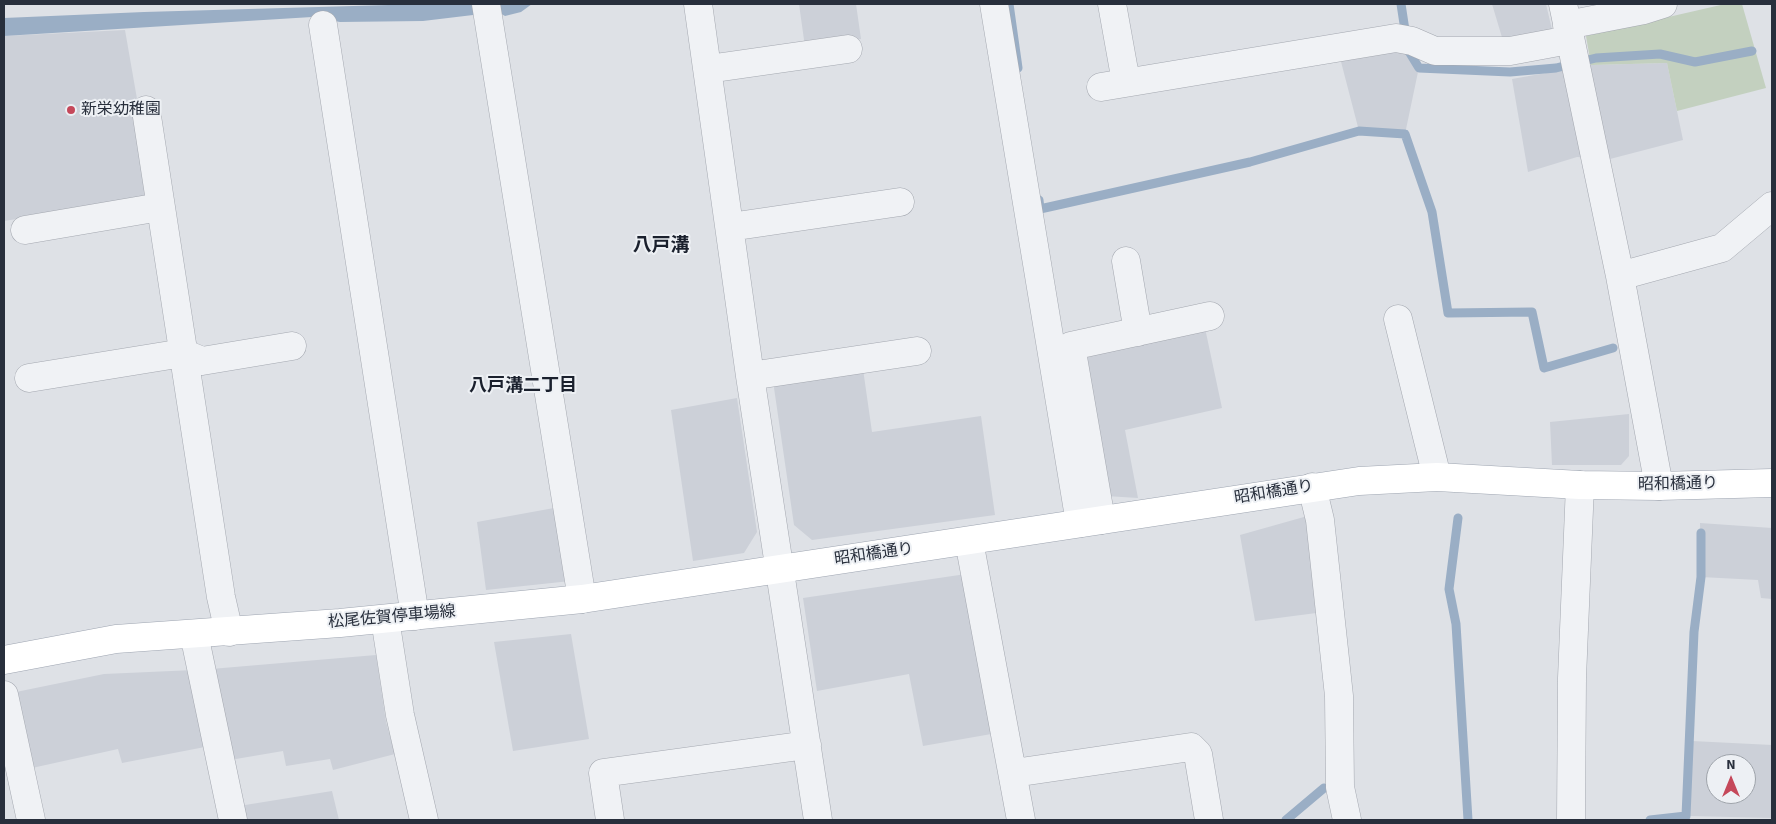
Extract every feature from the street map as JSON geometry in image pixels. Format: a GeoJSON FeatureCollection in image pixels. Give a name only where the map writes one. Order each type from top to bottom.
{"type":"FeatureCollection","features":[{"type":"Feature","properties":{"kind":"main road","name":"昭和橋通り"},"geometry":{"type":"LineString","coordinates":[[781,568],[969,541],[1359,480],[1437,477],[1580,485],[1659,486],[1772,482]]}},
{"type":"Feature","properties":{"kind":"main road","name":"松尾佐賀停車場線"},"geometry":{"type":"LineString","coordinates":[[4,660],[116,638],[228,632],[385,619],[582,599],[781,568]]}},
{"type":"Feature","properties":{"kind":"street"},"geometry":{"type":"LineString","coordinates":[[698,4],[750,376],[781,568],[818,820]]}},
{"type":"Feature","properties":{"kind":"street"},"geometry":{"type":"LineString","coordinates":[[994,4],[1090,522]]}},
{"type":"Feature","properties":{"kind":"street"},"geometry":{"type":"LineString","coordinates":[[1112,4],[1113,85],[1404,39],[1435,51],[1510,51],[1570,40],[1663,4]]}},
{"type":"Feature","properties":{"kind":"street"},"geometry":{"type":"LineString","coordinates":[[488,14],[582,599]]}},
{"type":"Feature","properties":{"kind":"street"},"geometry":{"type":"LineString","coordinates":[[323,25],[415,616]]}},
{"type":"Feature","properties":{"kind":"street"},"geometry":{"type":"LineString","coordinates":[[1570,40],[1620,276],[1659,486]]}},
{"type":"Feature","properties":{"kind":"street"},"geometry":{"type":"LineString","coordinates":[[708,69],[848,49]]}},
{"type":"Feature","properties":{"kind":"street"},"geometry":{"type":"LineString","coordinates":[[146,110],[228,632]]}},
{"type":"Feature","properties":{"kind":"street"},"geometry":{"type":"LineString","coordinates":[[730,227],[900,202]]}},
{"type":"Feature","properties":{"kind":"street"},"geometry":{"type":"LineString","coordinates":[[1620,276],[1722,248],[1772,206]]}},
{"type":"Feature","properties":{"kind":"street"},"geometry":{"type":"LineString","coordinates":[[25,230],[160,207]]}},
{"type":"Feature","properties":{"kind":"street"},"geometry":{"type":"LineString","coordinates":[[1126,261],[1138,332]]}},
{"type":"Feature","properties":{"kind":"street"},"geometry":{"type":"LineString","coordinates":[[1090,522],[1070,346],[1210,316]]}},
{"type":"Feature","properties":{"kind":"street"},"geometry":{"type":"LineString","coordinates":[[1398,319],[1437,477]]}},
{"type":"Feature","properties":{"kind":"street"},"geometry":{"type":"LineString","coordinates":[[29,378],[183,353],[202,362],[292,346]]}},
{"type":"Feature","properties":{"kind":"street"},"geometry":{"type":"LineString","coordinates":[[750,376],[917,351]]}},
{"type":"Feature","properties":{"kind":"street"},"geometry":{"type":"LineString","coordinates":[[1571,820],[1572,678],[1580,485]]}},
{"type":"Feature","properties":{"kind":"street"},"geometry":{"type":"LineString","coordinates":[[1312,487],[1320,520],[1339,696],[1340,787],[1347,820]]}},
{"type":"Feature","properties":{"kind":"street"},"geometry":{"type":"LineString","coordinates":[[969,541],[1014,773],[1021,820]]}},
{"type":"Feature","properties":{"kind":"street"},"geometry":{"type":"LineString","coordinates":[[385,619],[400,715],[424,820]]}},
{"type":"Feature","properties":{"kind":"street"},"geometry":{"type":"LineString","coordinates":[[194,634],[233,820]]}},
{"type":"Feature","properties":{"kind":"street"},"geometry":{"type":"LineString","coordinates":[[4,695],[31,820]]}},
{"type":"Feature","properties":{"kind":"street"},"geometry":{"type":"LineString","coordinates":[[610,820],[603,773],[807,745]]}},
{"type":"Feature","properties":{"kind":"street"},"geometry":{"type":"LineString","coordinates":[[1014,773],[1190,747],[1198,754],[1209,820]]}},
{"type":"Feature","properties":{"kind":"shaded area"},"geometry":{"type":"Polygon","coordinates":[[[799,4],[856,4],[861,39],[805,47],[799,4]]]}},
{"type":"Feature","properties":{"kind":"shaded area"},"geometry":{"type":"Polygon","coordinates":[[[1492,4],[1546,4],[1553,34],[1504,44],[1492,4]]]}},
{"type":"Feature","properties":{"kind":"shaded area","name":"新栄幼稚園"},"geometry":{"type":"Polygon","coordinates":[[[125,30],[152,185],[144,199],[4,221],[4,36],[125,30]]]}},
{"type":"Feature","properties":{"kind":"shaded area"},"geometry":{"type":"Polygon","coordinates":[[[1402,47],[1418,72],[1405,134],[1359,131],[1339,54],[1402,47]]]}},
{"type":"Feature","properties":{"kind":"shaded area"},"geometry":{"type":"Polygon","coordinates":[[[1667,63],[1683,140],[1610,159],[1577,157],[1528,172],[1512,79],[1591,65],[1667,63]]]}},
{"type":"Feature","properties":{"kind":"shaded area"},"geometry":{"type":"Polygon","coordinates":[[[1205,328],[1222,408],[1125,430],[1138,498],[1106,496],[1061,353],[1205,328]]]}},
{"type":"Feature","properties":{"kind":"shaded area"},"geometry":{"type":"Polygon","coordinates":[[[863,369],[872,432],[981,416],[995,515],[812,540],[794,525],[773,381],[863,369]]]}},
{"type":"Feature","properties":{"kind":"shaded area"},"geometry":{"type":"Polygon","coordinates":[[[737,398],[757,532],[744,553],[693,561],[671,410],[737,398]]]}},
{"type":"Feature","properties":{"kind":"shaded area"},"geometry":{"type":"Polygon","coordinates":[[[1629,414],[1629,456],[1621,465],[1552,465],[1550,422],[1629,414]]]}},
{"type":"Feature","properties":{"kind":"shaded area"},"geometry":{"type":"Polygon","coordinates":[[[576,504],[589,579],[486,590],[477,522],[576,504]]]}},
{"type":"Feature","properties":{"kind":"shaded area"},"geometry":{"type":"Polygon","coordinates":[[[1311,515],[1324,612],[1255,621],[1240,535],[1311,515]]]}},
{"type":"Feature","properties":{"kind":"shaded area"},"geometry":{"type":"Polygon","coordinates":[[[1700,523],[1772,528],[1772,599],[1761,598],[1758,580],[1701,577],[1700,523]]]}},
{"type":"Feature","properties":{"kind":"shaded area"},"geometry":{"type":"Polygon","coordinates":[[[966,574],[997,733],[923,746],[909,674],[817,691],[803,598],[966,574]]]}},
{"type":"Feature","properties":{"kind":"shaded area"},"geometry":{"type":"Polygon","coordinates":[[[571,634],[589,739],[513,751],[494,642],[571,634]]]}},
{"type":"Feature","properties":{"kind":"shaded area"},"geometry":{"type":"Polygon","coordinates":[[[376,655],[386,722],[395,754],[333,770],[330,759],[286,766],[283,751],[230,760],[211,669],[376,655]]]}},
{"type":"Feature","properties":{"kind":"shaded area"},"geometry":{"type":"Polygon","coordinates":[[[194,670],[210,746],[122,763],[118,749],[32,768],[16,692],[104,674],[194,670]]]}},
{"type":"Feature","properties":{"kind":"shaded area"},"geometry":{"type":"Polygon","coordinates":[[[1692,741],[1772,745],[1772,818],[1690,816],[1692,741]]]}},
{"type":"Feature","properties":{"kind":"shaded area"},"geometry":{"type":"Polygon","coordinates":[[[332,791],[339,820],[242,820],[239,806],[332,791]]]}},
{"type":"Feature","properties":{"kind":"green space"},"geometry":{"type":"Polygon","coordinates":[[[1725,4],[1742,4],[1766,88],[1677,111],[1667,63],[1591,65],[1586,36],[1725,4]]]}},
{"type":"Feature","properties":{"kind":"water"},"geometry":{"type":"Polygon","coordinates":[[[423,4],[532,4],[521,12],[505,16],[498,12],[423,21],[340,22],[312,17],[4,36],[4,18],[423,4]]]}},
{"type":"Feature","properties":{"kind":"waterway"},"geometry":{"type":"LineString","coordinates":[[1009,4],[1018,68]]}},
{"type":"Feature","properties":{"kind":"waterway"},"geometry":{"type":"LineString","coordinates":[[1401,4],[1408,50],[1419,68],[1510,72],[1556,68],[1596,58],[1660,54],[1695,62],[1752,51]]}},
{"type":"Feature","properties":{"kind":"waterway"},"geometry":{"type":"LineString","coordinates":[[1039,200],[1040,209],[1250,162],[1359,131],[1405,134],[1432,212],[1448,313],[1532,312],[1544,368],[1613,348]]}},
{"type":"Feature","properties":{"kind":"waterway"},"geometry":{"type":"LineString","coordinates":[[1458,518],[1449,589],[1456,624],[1468,820]]}},
{"type":"Feature","properties":{"kind":"waterway"},"geometry":{"type":"LineString","coordinates":[[1650,820],[1686,816],[1694,632],[1701,577],[1701,533]]}},
{"type":"Feature","properties":{"kind":"waterway"},"geometry":{"type":"LineString","coordinates":[[1286,820],[1324,788]]}},
{"type":"Feature","properties":{"kind":"place","name":"新栄幼稚園"},"geometry":{"type":"Point","coordinates":[71,110]}},
{"type":"Feature","properties":{"kind":"district","name":"八戸溝"},"geometry":{"type":"Point","coordinates":[661,247]}},
{"type":"Feature","properties":{"kind":"district","name":"八戸溝二丁目"},"geometry":{"type":"Point","coordinates":[523,387]}}]}
